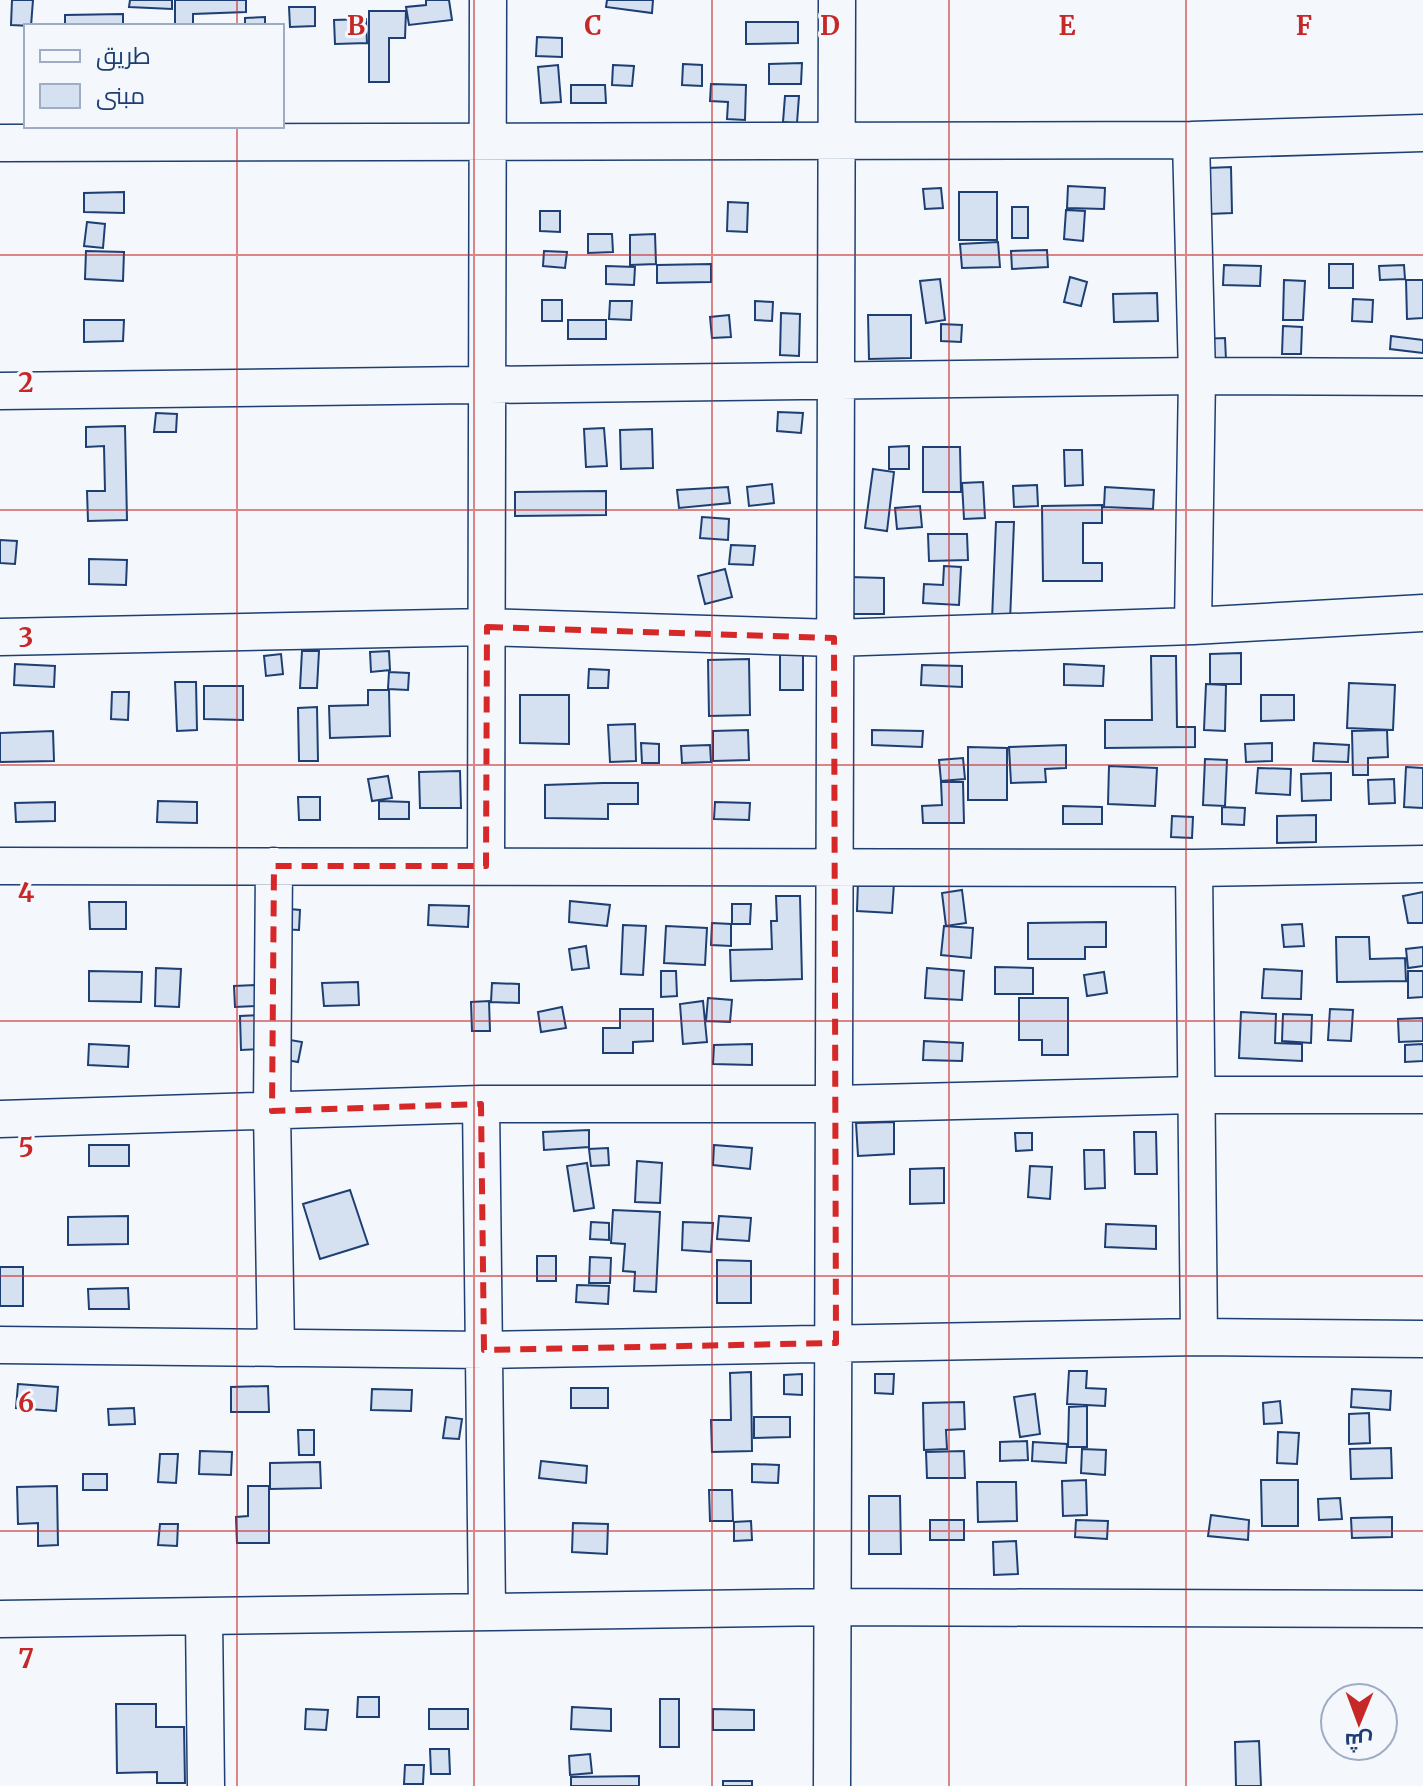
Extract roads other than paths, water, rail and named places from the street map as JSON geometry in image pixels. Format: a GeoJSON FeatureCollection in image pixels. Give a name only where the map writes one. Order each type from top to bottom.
{"type":"FeatureCollection","features":[{"type":"Feature","properties":{"kind":"street"},"geometry":{"type":"LineString","coordinates":[[486,866],[488,0]]}},
{"type":"Feature","properties":{"kind":"street"},"geometry":{"type":"LineString","coordinates":[[832,1786],[836,1343],[834,638],[837,0]]}},
{"type":"Feature","properties":{"kind":"street"},"geometry":{"type":"LineString","coordinates":[[0,143],[1191,140],[1423,133]]}},
{"type":"Feature","properties":{"kind":"street"},"geometry":{"type":"LineString","coordinates":[[1191,140],[1197,376],[1193,626]]}},
{"type":"Feature","properties":{"kind":"street"},"geometry":{"type":"LineString","coordinates":[[0,391],[1197,376],[1423,377]]}},
{"type":"Feature","properties":{"kind":"street"},"geometry":{"type":"LineString","coordinates":[[0,637],[487,627],[834,638],[1193,626],[1423,613]]}},
{"type":"Feature","properties":{"kind":"street"},"geometry":{"type":"LineString","coordinates":[[0,866],[1194,868],[1423,864]]}},
{"type":"Feature","properties":{"kind":"street"},"geometry":{"type":"LineString","coordinates":[[274,866],[272,1111],[276,1348]]}},
{"type":"Feature","properties":{"kind":"street"},"geometry":{"type":"LineString","coordinates":[[1194,868],[1199,1337]]}},
{"type":"Feature","properties":{"kind":"street"},"geometry":{"type":"LineString","coordinates":[[0,1119],[481,1104],[835,1104],[1195,1095],[1423,1095]]}},
{"type":"Feature","properties":{"kind":"street"},"geometry":{"type":"LineString","coordinates":[[481,1104],[487,1610]]}},
{"type":"Feature","properties":{"kind":"street"},"geometry":{"type":"LineString","coordinates":[[0,1345],[484,1350],[1199,1337],[1423,1339]]}},
{"type":"Feature","properties":{"kind":"street"},"geometry":{"type":"LineString","coordinates":[[0,1619],[833,1607],[1423,1609]]}},
{"type":"Feature","properties":{"kind":"street"},"geometry":{"type":"LineString","coordinates":[[204,1617],[206,1786]]}}]}
